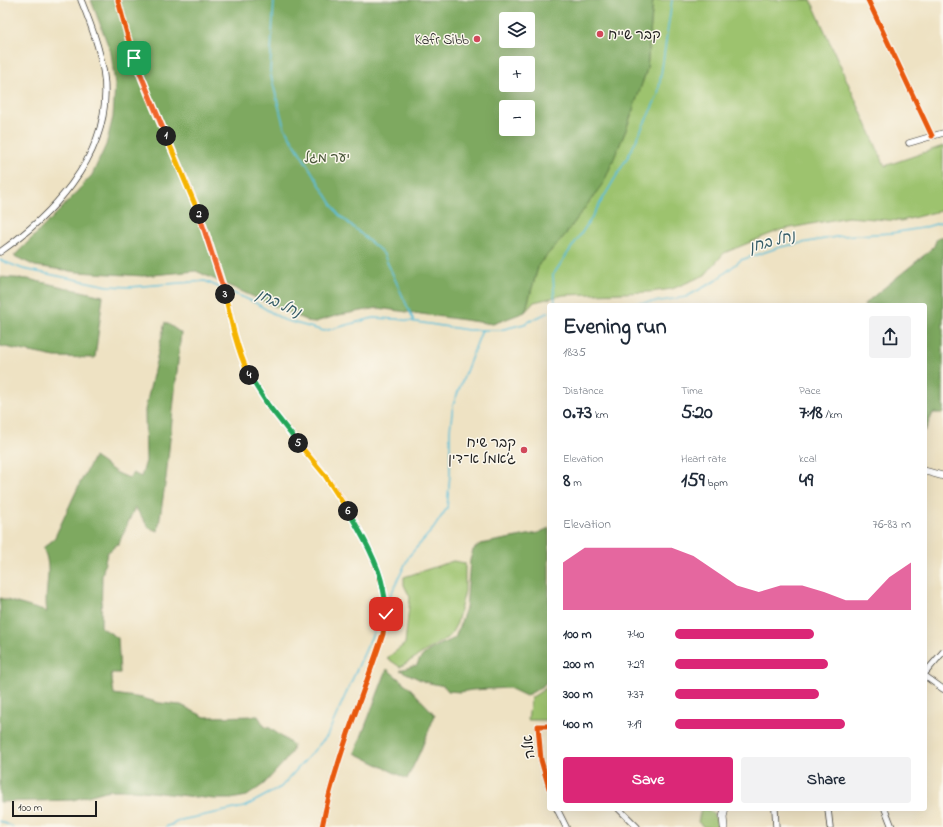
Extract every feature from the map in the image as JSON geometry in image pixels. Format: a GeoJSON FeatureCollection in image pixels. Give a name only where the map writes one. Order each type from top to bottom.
{"type":"FeatureCollection","features":[{"type":"Feature","properties":{"kind":"street"},"geometry":{"type":"LineString","coordinates":[[0,252],[20,237],[49,211],[83,167],[98,136],[104,113],[106,92],[101,63],[91,26],[81,0]]}},
{"type":"Feature","properties":{"kind":"street"},"geometry":{"type":"LineString","coordinates":[[118,0],[134,58],[185,178],[201,221],[223,287],[234,332],[243,360],[251,378],[268,405],[324,474],[342,499],[376,566],[382,585],[386,609],[383,634],[339,756],[327,800],[322,827]]}},
{"type":"Feature","properties":{"kind":"street"},"geometry":{"type":"LineString","coordinates":[[868,0],[932,136]]}},
{"type":"Feature","properties":{"kind":"street"},"geometry":{"type":"LineString","coordinates":[[909,143],[943,133]]}},
{"type":"Feature","properties":{"kind":"street"},"geometry":{"type":"LineString","coordinates":[[927,472],[943,476]]}},
{"type":"Feature","properties":{"kind":"street"},"geometry":{"type":"LineString","coordinates":[[927,672],[943,652]]}},
{"type":"Feature","properties":{"kind":"street"},"geometry":{"type":"LineString","coordinates":[[927,677],[943,689]]}},
{"type":"Feature","properties":{"kind":"street","name":"אלה"},"geometry":{"type":"LineString","coordinates":[[547,726],[538,726],[541,760],[547,781]]}},
{"type":"Feature","properties":{"kind":"street"},"geometry":{"type":"LineString","coordinates":[[558,811],[566,827]]}},
{"type":"Feature","properties":{"kind":"street"},"geometry":{"type":"LineString","coordinates":[[621,811],[637,827]]}},
{"type":"Feature","properties":{"kind":"street"},"geometry":{"type":"LineString","coordinates":[[721,811],[724,827]]}},
{"type":"Feature","properties":{"kind":"street"},"geometry":{"type":"LineString","coordinates":[[723,818],[725,811]]}},
{"type":"Feature","properties":{"kind":"street"},"geometry":{"type":"LineString","coordinates":[[775,811],[776,827]]}},
{"type":"Feature","properties":{"kind":"street"},"geometry":{"type":"LineString","coordinates":[[828,811],[830,827]]}},
{"type":"Feature","properties":{"kind":"street"},"geometry":{"type":"LineString","coordinates":[[886,811],[892,827]]}},
{"type":"Feature","properties":{"kind":"green space","name":"יער מגל"},"geometry":{"type":"Polygon","coordinates":[[[91,0],[653,0],[647,69],[626,130],[604,182],[565,235],[539,264],[525,312],[493,324],[378,308],[339,315],[312,323],[196,271],[143,276],[77,272],[35,266],[14,256],[63,207],[92,175],[106,145],[113,117],[115,85],[111,53],[91,0]]]}},
{"type":"Feature","properties":{"kind":"green space"},"geometry":{"type":"Polygon","coordinates":[[[653,0],[811,0],[885,166],[943,146],[943,210],[901,221],[848,217],[780,230],[724,253],[705,275],[672,289],[650,292],[564,295],[534,302],[525,312],[539,264],[565,235],[603,182],[626,130],[647,69],[653,0]]]}},
{"type":"Feature","properties":{"kind":"green space"},"geometry":{"type":"Polygon","coordinates":[[[943,236],[943,413],[933,413],[927,426],[927,303],[865,303],[928,252],[934,246],[937,238],[943,236]]]}},
{"type":"Feature","properties":{"kind":"green space"},"geometry":{"type":"Polygon","coordinates":[[[0,277],[28,279],[103,296],[95,358],[55,357],[0,346],[0,277]]]}},
{"type":"Feature","properties":{"kind":"green space"},"geometry":{"type":"Polygon","coordinates":[[[165,322],[181,333],[166,478],[158,531],[149,528],[135,507],[119,543],[107,553],[102,576],[101,627],[118,638],[120,673],[111,673],[114,694],[142,698],[160,703],[181,705],[205,717],[258,716],[265,727],[270,728],[293,745],[292,751],[264,784],[247,796],[231,799],[214,799],[133,790],[109,790],[73,800],[0,802],[0,598],[47,612],[46,596],[48,564],[43,548],[54,539],[94,457],[117,473],[129,478],[133,473],[141,477],[146,461],[145,410],[165,322]]]}},
{"type":"Feature","properties":{"kind":"green space"},"geometry":{"type":"Polygon","coordinates":[[[547,529],[547,681],[543,686],[526,696],[509,688],[460,692],[448,691],[444,686],[425,682],[400,670],[417,665],[423,655],[455,638],[466,608],[470,560],[473,550],[480,544],[538,533],[547,529]]]}},
{"type":"Feature","properties":{"kind":"green space"},"geometry":{"type":"Polygon","coordinates":[[[453,561],[465,563],[465,591],[457,623],[450,636],[400,667],[387,658],[405,644],[410,597],[404,585],[404,577],[453,561]]]}},
{"type":"Feature","properties":{"kind":"green space"},"geometry":{"type":"Polygon","coordinates":[[[387,669],[410,688],[435,715],[407,779],[355,753],[387,669]]]}},
{"type":"Feature","properties":{"kind":"green space"},"geometry":{"type":"Polygon","coordinates":[[[547,687],[547,720],[528,720],[531,698],[547,687]]]}},
{"type":"Feature","properties":{"kind":"green space"},"geometry":{"type":"Polygon","coordinates":[[[701,811],[710,811],[716,820],[717,827],[703,827],[698,822],[701,811]]]}},
{"type":"Feature","properties":{"kind":"waterway"},"geometry":{"type":"LineString","coordinates":[[274,0],[270,72],[284,127],[338,214],[383,253],[414,321]]}},
{"type":"Feature","properties":{"kind":"waterway"},"geometry":{"type":"LineString","coordinates":[[555,303],[553,275],[589,222],[630,153],[658,95],[672,0]]}},
{"type":"Feature","properties":{"kind":"waterway","name":"נחל בחן"},"geometry":{"type":"LineString","coordinates":[[639,303],[686,297],[715,281],[741,260],[780,247],[841,236],[892,233],[922,228],[943,222]]}},
{"type":"Feature","properties":{"kind":"waterway","name":"נחל בחן"},"geometry":{"type":"LineString","coordinates":[[0,260],[23,269],[108,286],[130,287],[205,281],[221,288]]}},
{"type":"Feature","properties":{"kind":"waterway","name":"נחל בחן"},"geometry":{"type":"LineString","coordinates":[[226,290],[254,302],[284,320],[324,331],[373,318],[397,319],[468,330],[500,330],[524,324],[547,313]]}},
{"type":"Feature","properties":{"kind":"waterway"},"geometry":{"type":"LineString","coordinates":[[387,603],[409,556],[433,529],[447,508],[450,474],[450,430],[453,405],[482,330]]}},
{"type":"Feature","properties":{"kind":"waterway"},"geometry":{"type":"LineString","coordinates":[[166,827],[181,820],[244,807],[281,787],[327,736],[383,611]]}},
{"type":"Feature","properties":{"kind":"waterway"},"geometry":{"type":"LineString","coordinates":[[0,821],[13,827]]}},
{"type":"Feature","properties":{"kind":"cycle path"},"geometry":{"type":"LineString","coordinates":[[118,0],[134,57],[158,119],[185,179],[204,227],[223,286],[237,342],[245,366],[257,388],[274,412],[310,456],[344,502],[372,556],[384,591],[386,606],[383,634],[341,753],[327,802],[322,827]]}},
{"type":"Feature","properties":{"kind":"cycle path"},"geometry":{"type":"LineString","coordinates":[[868,0],[932,136]]}},
{"type":"Feature","properties":{"kind":"cycle path"},"geometry":{"type":"LineString","coordinates":[[547,726],[538,726],[541,760],[547,781]]}},
{"type":"Feature","properties":{"kind":"place","name":"קבר שייח"},"geometry":{"type":"Point","coordinates":[600,34]}},
{"type":"Feature","properties":{"kind":"place","name":"Kafr Sibb"},"geometry":{"type":"Point","coordinates":[477,39]}},
{"type":"Feature","properties":{"kind":"place","name":"קבר שיח ג׳אמל א־דין"},"geometry":{"type":"Point","coordinates":[524,450]}},
{"type":"Feature","properties":{"kind":"route"},"geometry":{"type":"LineString","coordinates":[[134,58],[185,178],[201,221],[223,287],[234,332],[243,360],[251,378],[268,405],[324,474],[342,499],[376,566],[386,604],[386,614]]}}]}
